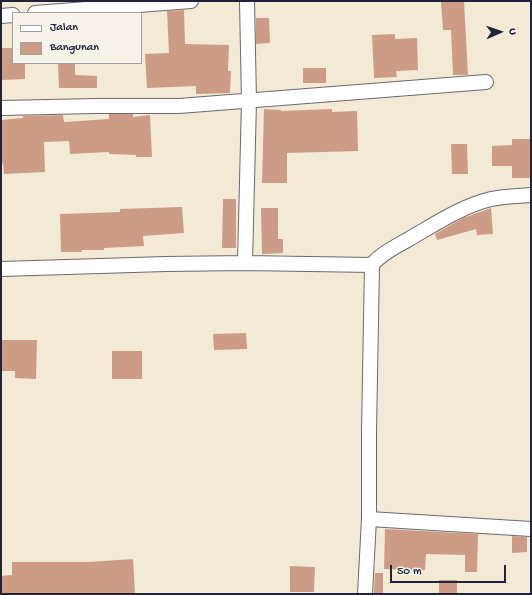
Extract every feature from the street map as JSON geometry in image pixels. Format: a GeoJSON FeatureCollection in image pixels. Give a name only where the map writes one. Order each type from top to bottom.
{"type":"FeatureCollection","features":[{"type":"Feature","properties":{"kind":"street"},"geometry":{"type":"LineString","coordinates":[[48,12],[191,1]]}},
{"type":"Feature","properties":{"kind":"street"},"geometry":{"type":"LineString","coordinates":[[245,263],[249,101],[247,1]]}},
{"type":"Feature","properties":{"kind":"street"},"geometry":{"type":"LineString","coordinates":[[1,16],[12,15]]}},
{"type":"Feature","properties":{"kind":"street"},"geometry":{"type":"LineString","coordinates":[[1,108],[179,106],[486,82]]}},
{"type":"Feature","properties":{"kind":"street"},"geometry":{"type":"LineString","coordinates":[[365,594],[369,519],[372,265],[375,261],[394,248],[442,219],[478,203],[505,197],[531,195]]}},
{"type":"Feature","properties":{"kind":"street"},"geometry":{"type":"LineString","coordinates":[[1,270],[166,264],[245,263],[372,265]]}},
{"type":"Feature","properties":{"kind":"street"},"geometry":{"type":"LineString","coordinates":[[369,519],[531,529]]}},
{"type":"Feature","properties":{"kind":"building"},"geometry":{"type":"Polygon","coordinates":[[[441,1],[464,1],[468,75],[453,75],[451,30],[443,30],[441,1]]]}},
{"type":"Feature","properties":{"kind":"building"},"geometry":{"type":"Polygon","coordinates":[[[184,10],[185,44],[229,45],[228,71],[231,71],[230,93],[196,94],[196,86],[147,88],[145,54],[169,53],[167,11],[184,10]]]}},
{"type":"Feature","properties":{"kind":"building"},"geometry":{"type":"Polygon","coordinates":[[[256,18],[269,18],[270,43],[256,44],[256,18]]]}},
{"type":"Feature","properties":{"kind":"building"},"geometry":{"type":"Polygon","coordinates":[[[395,34],[395,39],[417,38],[418,70],[396,71],[397,77],[374,78],[372,35],[395,34]]]}},
{"type":"Feature","properties":{"kind":"building"},"geometry":{"type":"Polygon","coordinates":[[[1,48],[12,48],[12,64],[25,64],[25,79],[1,80],[1,48]]]}},
{"type":"Feature","properties":{"kind":"building"},"geometry":{"type":"Polygon","coordinates":[[[58,64],[75,64],[75,75],[97,76],[97,88],[59,88],[58,64]]]}},
{"type":"Feature","properties":{"kind":"building"},"geometry":{"type":"Polygon","coordinates":[[[303,68],[326,68],[326,83],[303,83],[303,68]]]}},
{"type":"Feature","properties":{"kind":"building"},"geometry":{"type":"Polygon","coordinates":[[[264,109],[281,111],[332,109],[332,112],[357,111],[358,151],[287,153],[287,183],[262,183],[264,109]]]}},
{"type":"Feature","properties":{"kind":"building"},"geometry":{"type":"Polygon","coordinates":[[[109,114],[133,114],[133,117],[150,115],[152,157],[109,154],[109,152],[70,154],[69,141],[44,142],[45,172],[4,174],[3,163],[1,164],[1,120],[23,118],[23,116],[63,115],[64,122],[109,119],[109,114]]]}},
{"type":"Feature","properties":{"kind":"building"},"geometry":{"type":"Polygon","coordinates":[[[512,139],[531,139],[531,178],[512,178],[512,166],[492,166],[492,146],[512,145],[512,139]]]}},
{"type":"Feature","properties":{"kind":"building"},"geometry":{"type":"Polygon","coordinates":[[[451,144],[467,144],[468,174],[452,174],[451,144]]]}},
{"type":"Feature","properties":{"kind":"building"},"geometry":{"type":"Polygon","coordinates":[[[223,199],[236,199],[236,248],[222,248],[223,199]]]}},
{"type":"Feature","properties":{"kind":"building"},"geometry":{"type":"Polygon","coordinates":[[[182,207],[184,233],[143,236],[144,246],[104,248],[104,250],[82,250],[82,252],[61,252],[60,214],[120,212],[120,209],[182,207]]]}},
{"type":"Feature","properties":{"kind":"building"},"geometry":{"type":"Polygon","coordinates":[[[261,208],[278,208],[278,239],[283,239],[283,253],[262,254],[261,208]]]}},
{"type":"Feature","properties":{"kind":"building"},"geometry":{"type":"Polygon","coordinates":[[[491,208],[493,234],[477,235],[476,229],[437,240],[435,234],[463,218],[491,208]]]}},
{"type":"Feature","properties":{"kind":"building"},"geometry":{"type":"Polygon","coordinates":[[[246,333],[247,349],[214,350],[213,334],[246,333]]]}},
{"type":"Feature","properties":{"kind":"building"},"geometry":{"type":"Polygon","coordinates":[[[1,340],[37,340],[36,379],[15,378],[15,371],[1,371],[1,340]]]}},
{"type":"Feature","properties":{"kind":"building"},"geometry":{"type":"Polygon","coordinates":[[[112,351],[142,351],[142,379],[112,379],[112,351]]]}},
{"type":"Feature","properties":{"kind":"building"},"geometry":{"type":"Polygon","coordinates":[[[385,529],[478,534],[477,572],[465,572],[465,555],[426,554],[425,570],[384,569],[385,529]]]}},
{"type":"Feature","properties":{"kind":"building"},"geometry":{"type":"Polygon","coordinates":[[[512,536],[527,537],[527,552],[512,553],[512,536]]]}},
{"type":"Feature","properties":{"kind":"building"},"geometry":{"type":"Polygon","coordinates":[[[133,559],[135,594],[1,594],[1,576],[12,575],[12,562],[88,562],[133,559]]]}},
{"type":"Feature","properties":{"kind":"building"},"geometry":{"type":"Polygon","coordinates":[[[290,566],[315,567],[314,592],[290,592],[290,566]]]}},
{"type":"Feature","properties":{"kind":"building"},"geometry":{"type":"Polygon","coordinates":[[[375,573],[383,573],[383,594],[374,594],[375,573]]]}},
{"type":"Feature","properties":{"kind":"building"},"geometry":{"type":"Polygon","coordinates":[[[439,580],[457,580],[457,594],[439,594],[439,580]]]}}]}
